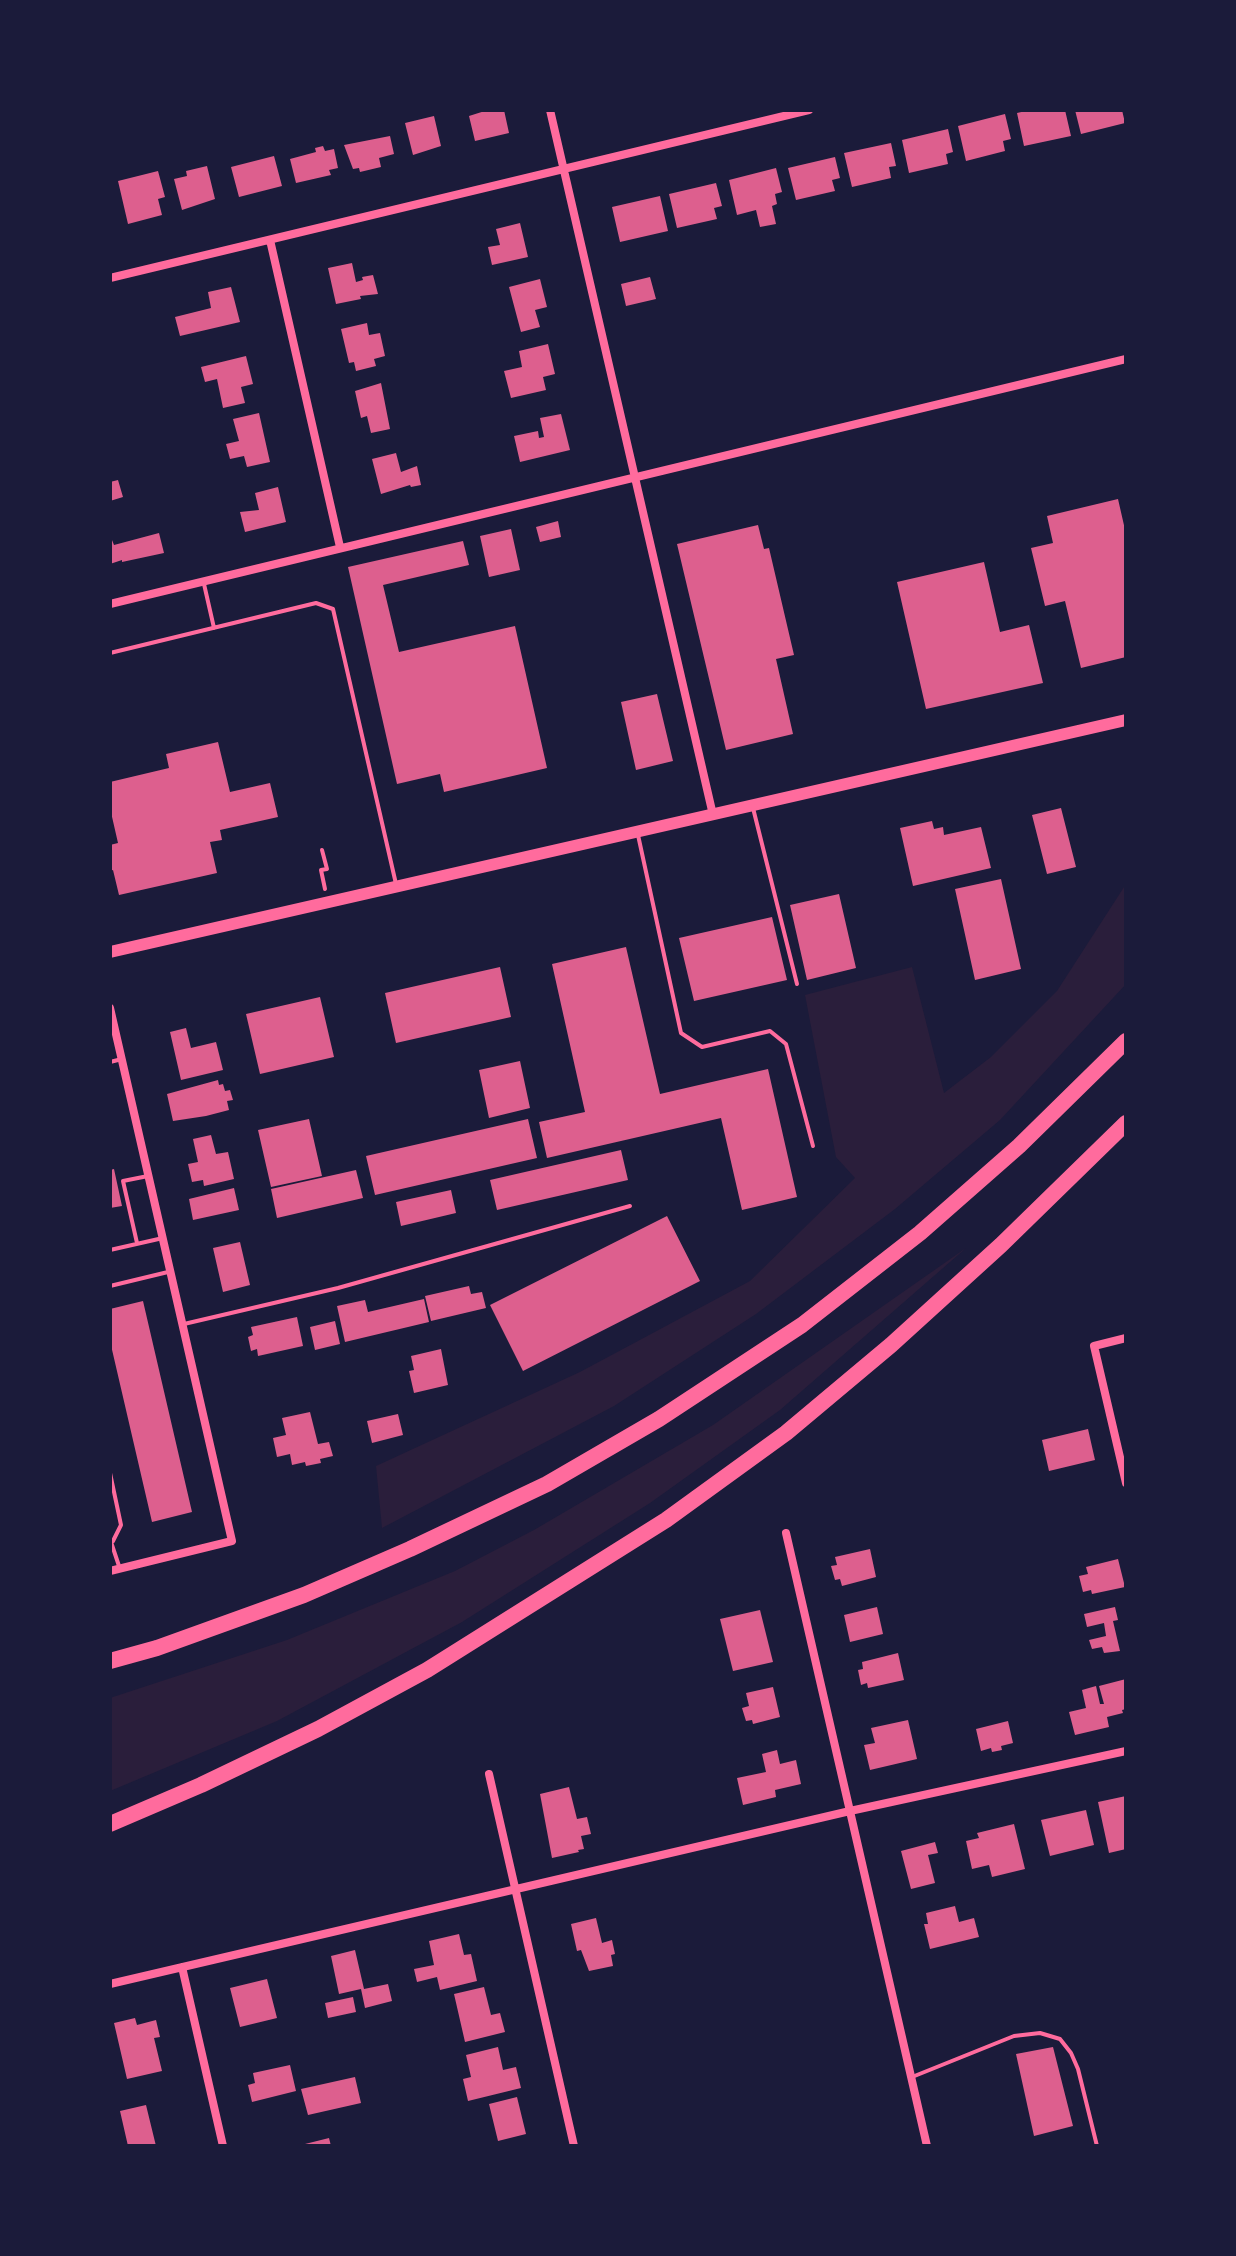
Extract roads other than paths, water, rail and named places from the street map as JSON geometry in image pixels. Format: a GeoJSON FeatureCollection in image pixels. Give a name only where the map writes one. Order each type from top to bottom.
{"type":"FeatureCollection","features":[{"type":"Feature","properties":{"kind":"highway"},"geometry":{"type":"LineString","coordinates":[[110,1661],[157,1648],[304,1595],[410,1549],[547,1484],[659,1419],[802,1325],[920,1233],[1019,1146],[1126,1041]]}},
{"type":"Feature","properties":{"kind":"highway"},"geometry":{"type":"LineString","coordinates":[[110,1824],[318,1729],[427,1670],[666,1520],[786,1433],[891,1345],[1001,1245],[1126,1123]]}},
{"type":"Feature","properties":{"kind":"main road"},"geometry":{"type":"LineString","coordinates":[[110,952],[1126,720]]}},
{"type":"Feature","properties":{"kind":"street"},"geometry":{"type":"LineString","coordinates":[[550,110],[713,815]]}},
{"type":"Feature","properties":{"kind":"street"},"geometry":{"type":"LineString","coordinates":[[110,278],[809,110]]}},
{"type":"Feature","properties":{"kind":"street"},"geometry":{"type":"LineString","coordinates":[[270,240],[340,547]]}},
{"type":"Feature","properties":{"kind":"street"},"geometry":{"type":"LineString","coordinates":[[110,604],[1126,359]]}},
{"type":"Feature","properties":{"kind":"street"},"geometry":{"type":"LineString","coordinates":[[110,1008],[232,1541],[115,1570]]}},
{"type":"Feature","properties":{"kind":"street"},"geometry":{"type":"LineString","coordinates":[[1126,1338],[1094,1346],[1126,1483]]}},
{"type":"Feature","properties":{"kind":"street"},"geometry":{"type":"LineString","coordinates":[[786,1533],[927,2146]]}},
{"type":"Feature","properties":{"kind":"street"},"geometry":{"type":"LineString","coordinates":[[110,1984],[850,1811],[1126,1751]]}},
{"type":"Feature","properties":{"kind":"street"},"geometry":{"type":"LineString","coordinates":[[489,1774],[574,2146]]}},
{"type":"Feature","properties":{"kind":"street"},"geometry":{"type":"LineString","coordinates":[[182,1967],[223,2146]]}},
{"type":"Feature","properties":{"kind":"lane"},"geometry":{"type":"LineString","coordinates":[[203,581],[214,628]]}},
{"type":"Feature","properties":{"kind":"lane"},"geometry":{"type":"LineString","coordinates":[[110,653],[316,603],[333,609],[397,887]]}},
{"type":"Feature","properties":{"kind":"lane"},"geometry":{"type":"LineString","coordinates":[[752,806],[797,984]]}},
{"type":"Feature","properties":{"kind":"lane"},"geometry":{"type":"LineString","coordinates":[[637,832],[681,1033],[702,1047],[770,1031],[786,1044],[813,1146]]}},
{"type":"Feature","properties":{"kind":"lane"},"geometry":{"type":"LineString","coordinates":[[110,1062],[122,1059]]}},
{"type":"Feature","properties":{"kind":"lane"},"geometry":{"type":"LineString","coordinates":[[137,1243],[123,1181],[148,1176]]}},
{"type":"Feature","properties":{"kind":"lane"},"geometry":{"type":"LineString","coordinates":[[182,1324],[338,1288],[630,1206]]}},
{"type":"Feature","properties":{"kind":"lane"},"geometry":{"type":"LineString","coordinates":[[110,1250],[163,1238]]}},
{"type":"Feature","properties":{"kind":"lane"},"geometry":{"type":"LineString","coordinates":[[110,1286],[170,1271]]}},
{"type":"Feature","properties":{"kind":"lane"},"geometry":{"type":"LineString","coordinates":[[110,1473],[121,1522],[111,1540],[115,1570]]}},
{"type":"Feature","properties":{"kind":"lane"},"geometry":{"type":"LineString","coordinates":[[912,2077],[1014,2036],[1040,2033],[1060,2039],[1078,2069],[1097,2146]]}}]}
